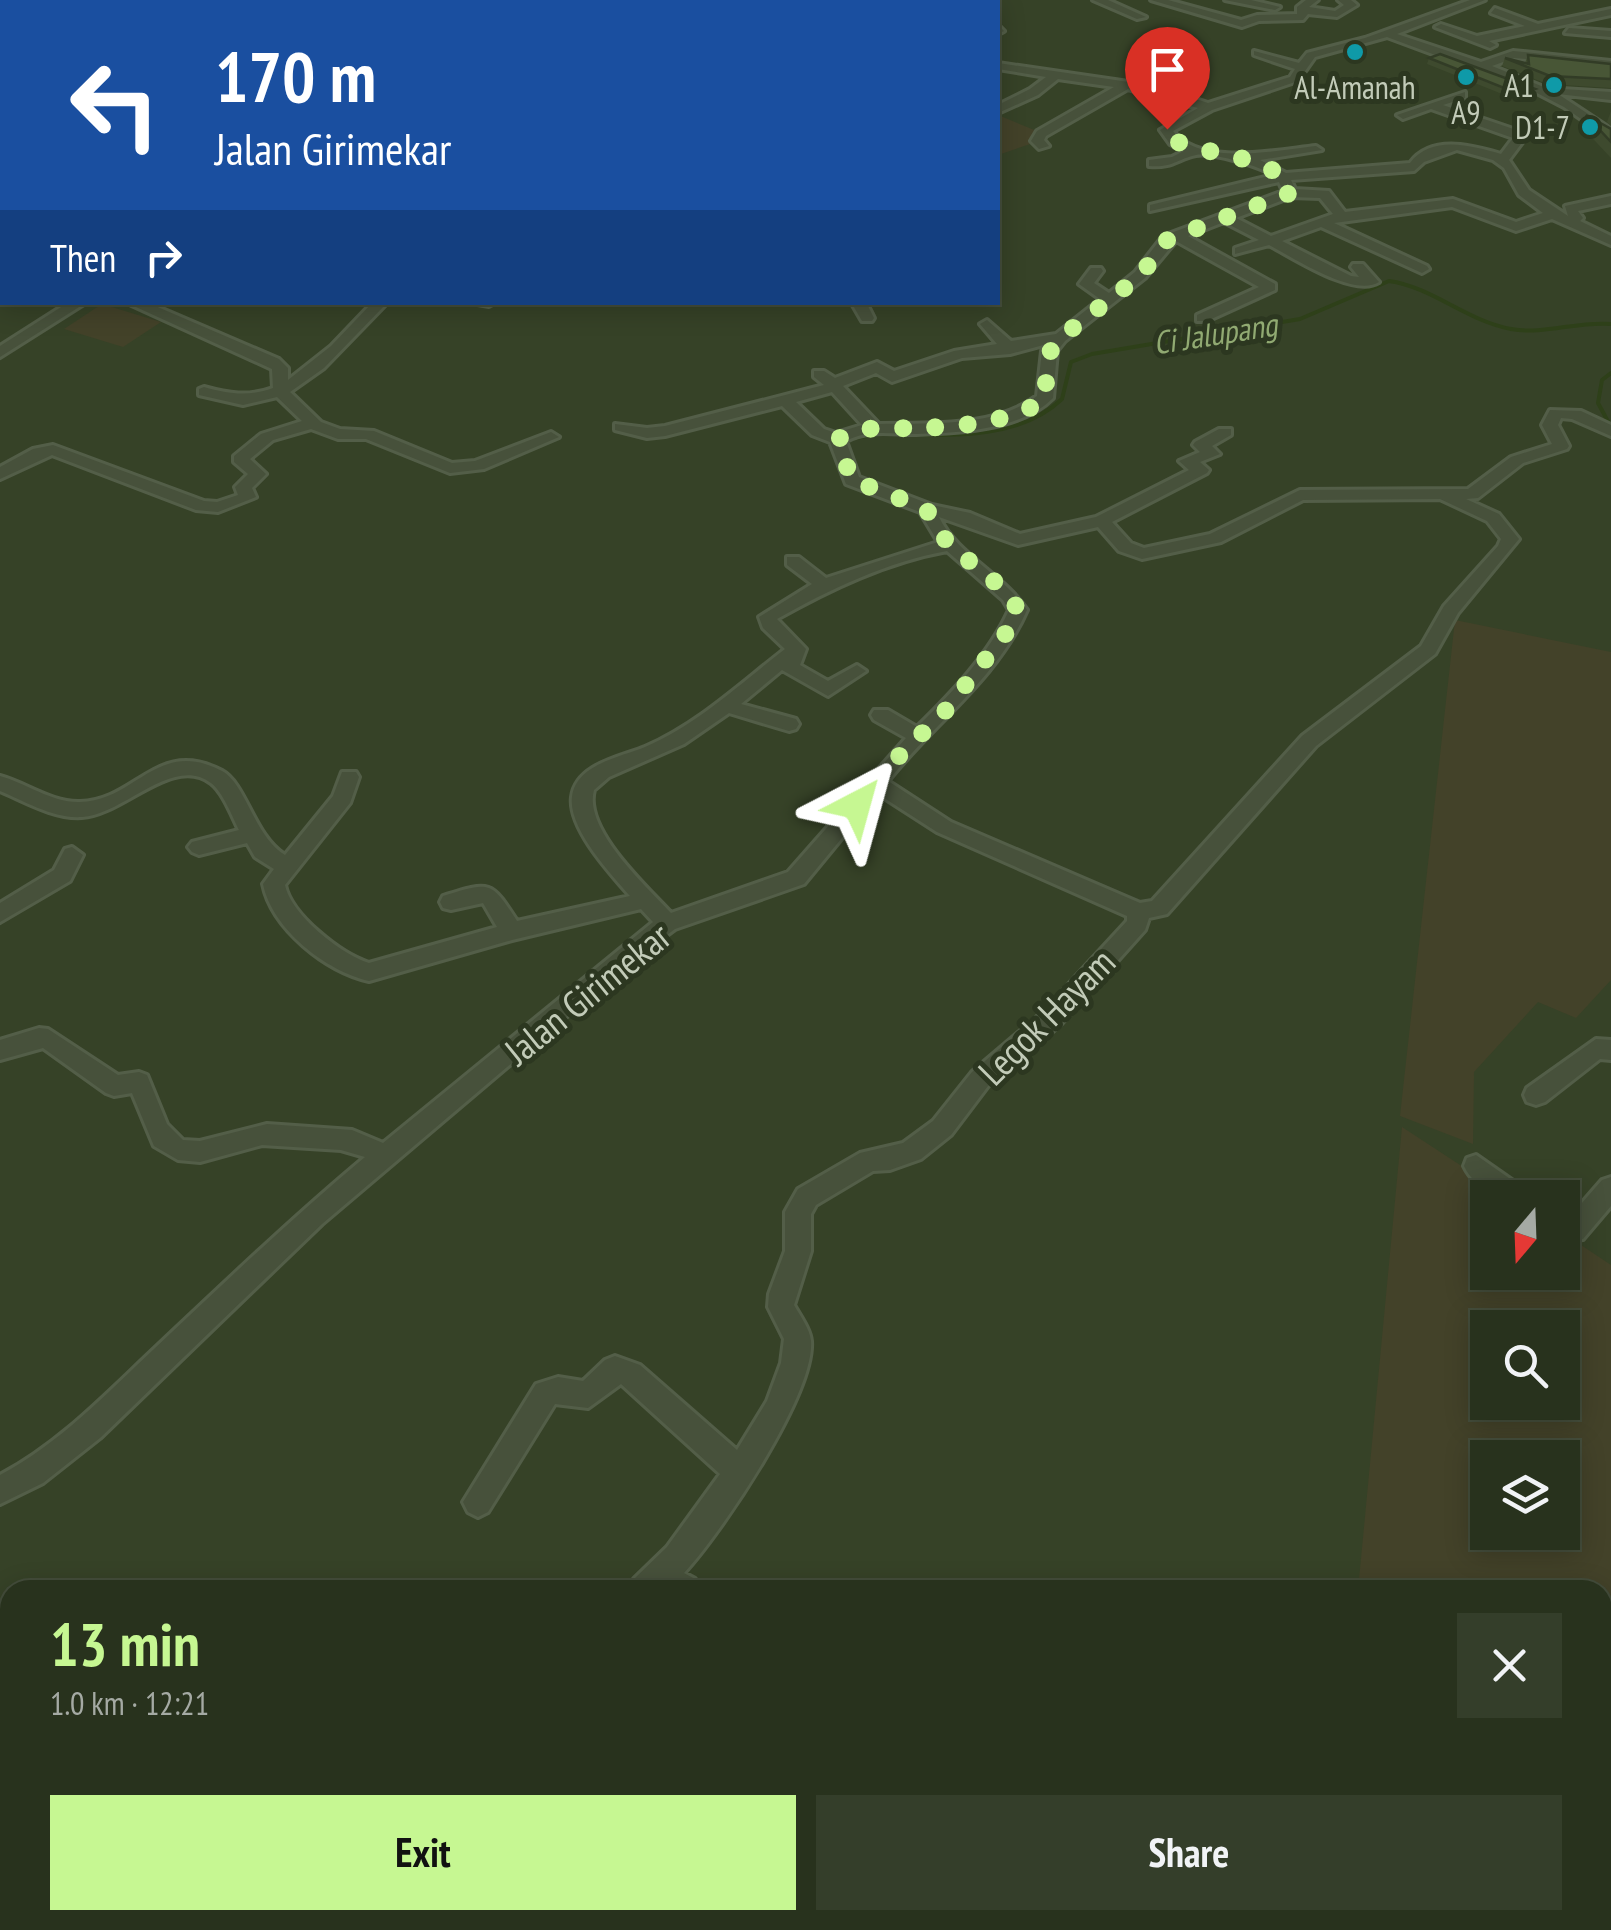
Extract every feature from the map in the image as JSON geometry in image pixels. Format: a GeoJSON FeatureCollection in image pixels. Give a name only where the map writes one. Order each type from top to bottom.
{"type":"FeatureCollection","features":[{"type":"Feature","properties":{"kind":"street"},"geometry":{"type":"LineString","coordinates":[[1098,0],[1141,17]]}},
{"type":"Feature","properties":{"kind":"street"},"geometry":{"type":"LineString","coordinates":[[1156,0],[1197,3],[1244,27],[1258,13]]}},
{"type":"Feature","properties":{"kind":"street"},"geometry":{"type":"LineString","coordinates":[[1230,0],[1258,13],[1303,6],[1337,14],[1352,6],[1343,0]]}},
{"type":"Feature","properties":{"kind":"street"},"geometry":{"type":"LineString","coordinates":[[1316,150],[1240,158],[1196,150],[1166,134],[1208,107],[1294,79],[1311,55],[1392,32],[1480,0]]}},
{"type":"Feature","properties":{"kind":"street"},"geometry":{"type":"LineString","coordinates":[[1572,4],[1603,15]]}},
{"type":"Feature","properties":{"kind":"street"},"geometry":{"type":"LineString","coordinates":[[1303,6],[1316,24]]}},
{"type":"Feature","properties":{"kind":"street"},"geometry":{"type":"LineString","coordinates":[[1495,11],[1534,26]]}},
{"type":"Feature","properties":{"kind":"street"},"geometry":{"type":"LineString","coordinates":[[1546,12],[1567,25],[1603,15]]}},
{"type":"Feature","properties":{"kind":"street"},"geometry":{"type":"LineString","coordinates":[[1476,40],[1534,26],[1567,25],[1611,34]]}},
{"type":"Feature","properties":{"kind":"street"},"geometry":{"type":"LineString","coordinates":[[1487,26],[1505,33]]}},
{"type":"Feature","properties":{"kind":"street"},"geometry":{"type":"LineString","coordinates":[[1442,27],[1514,54],[1611,64]]}},
{"type":"Feature","properties":{"kind":"street"},"geometry":{"type":"LineString","coordinates":[[1392,32],[1448,61]]}},
{"type":"Feature","properties":{"kind":"street"},"geometry":{"type":"LineString","coordinates":[[1392,32],[1546,92],[1605,122],[1611,136]]}},
{"type":"Feature","properties":{"kind":"street"},"geometry":{"type":"LineString","coordinates":[[1473,81],[1485,68],[1514,54],[1556,45],[1611,50]]}},
{"type":"Feature","properties":{"kind":"street"},"geometry":{"type":"LineString","coordinates":[[1311,55],[1299,46],[1324,51]]}},
{"type":"Feature","properties":{"kind":"street"},"geometry":{"type":"LineString","coordinates":[[1258,53],[1300,67]]}},
{"type":"Feature","properties":{"kind":"street"},"geometry":{"type":"LineString","coordinates":[[1431,60],[1463,61],[1485,68]]}},
{"type":"Feature","properties":{"kind":"street"},"geometry":{"type":"LineString","coordinates":[[1000,66],[1053,78],[1166,93],[1208,107]]}},
{"type":"Feature","properties":{"kind":"street"},"geometry":{"type":"LineString","coordinates":[[1503,94],[1519,81],[1541,72]]}},
{"type":"Feature","properties":{"kind":"street"},"geometry":{"type":"LineString","coordinates":[[1000,107],[1053,78]]}},
{"type":"Feature","properties":{"kind":"street"},"geometry":{"type":"LineString","coordinates":[[1044,146],[1037,141],[1041,134],[1124,86]]}},
{"type":"Feature","properties":{"kind":"street"},"geometry":{"type":"LineString","coordinates":[[1264,90],[1282,98]]}},
{"type":"Feature","properties":{"kind":"street"},"geometry":{"type":"LineString","coordinates":[[1546,92],[1611,96]]}},
{"type":"Feature","properties":{"kind":"street"},"geometry":{"type":"LineString","coordinates":[[1074,94],[1095,106]]}},
{"type":"Feature","properties":{"kind":"street"},"geometry":{"type":"LineString","coordinates":[[1403,115],[1462,94]]}},
{"type":"Feature","properties":{"kind":"street"},"geometry":{"type":"LineString","coordinates":[[1000,96],[1017,101]]}},
{"type":"Feature","properties":{"kind":"street"},"geometry":{"type":"LineString","coordinates":[[1433,106],[1520,136],[1503,160]]}},
{"type":"Feature","properties":{"kind":"street"},"geometry":{"type":"LineString","coordinates":[[1453,126],[1466,118]]}},
{"type":"Feature","properties":{"kind":"street"},"geometry":{"type":"LineString","coordinates":[[1155,208],[1414,168],[1420,159],[1456,146],[1503,160],[1524,192],[1554,214],[1611,241]]}},
{"type":"Feature","properties":{"kind":"street"},"geometry":{"type":"LineString","coordinates":[[1154,163],[1175,162],[1196,150]]}},
{"type":"Feature","properties":{"kind":"street"},"geometry":{"type":"LineString","coordinates":[[1240,158],[1286,185],[1324,194],[1341,216]]}},
{"type":"Feature","properties":{"kind":"street"},"geometry":{"type":"LineString","coordinates":[[787,402],[818,432],[837,440],[874,428],[945,428],[1027,410],[1044,398],[1050,352],[1060,338],[1108,299],[1148,279],[1164,243],[1286,185]]}},
{"type":"Feature","properties":{"kind":"street"},"geometry":{"type":"LineString","coordinates":[[1569,222],[1576,218],[1570,209],[1611,200]]}},
{"type":"Feature","properties":{"kind":"street"},"geometry":{"type":"LineString","coordinates":[[1240,251],[1341,216],[1455,203],[1516,227],[1554,214]]}},
{"type":"Feature","properties":{"kind":"street"},"geometry":{"type":"LineString","coordinates":[[1222,216],[1266,242],[1348,280],[1372,282],[1358,268]]}},
{"type":"Feature","properties":{"kind":"street"},"geometry":{"type":"LineString","coordinates":[[1323,223],[1422,268]]}},
{"type":"Feature","properties":{"kind":"street"},"geometry":{"type":"LineString","coordinates":[[1174,235],[1270,287],[1202,318]]}},
{"type":"Feature","properties":{"kind":"street"},"geometry":{"type":"LineString","coordinates":[[1096,271],[1086,284],[1108,299]]}},
{"type":"Feature","properties":{"kind":"street"},"geometry":{"type":"LineString","coordinates":[[0,352],[75,305]]}},
{"type":"Feature","properties":{"kind":"street"},"geometry":{"type":"LineString","coordinates":[[139,305],[274,362],[280,368],[281,392],[314,423],[338,434],[368,434],[450,468],[478,466],[551,437]]}},
{"type":"Feature","properties":{"kind":"street"},"geometry":{"type":"LineString","coordinates":[[204,392],[242,400],[281,392],[306,375],[378,305]]}},
{"type":"Feature","properties":{"kind":"street"},"geometry":{"type":"LineString","coordinates":[[860,305],[867,318]]}},
{"type":"Feature","properties":{"kind":"street"},"geometry":{"type":"LineString","coordinates":[[1091,316],[1111,326]]}},
{"type":"Feature","properties":{"kind":"street"},"geometry":{"type":"LineString","coordinates":[[987,324],[1010,349]]}},
{"type":"Feature","properties":{"kind":"street"},"geometry":{"type":"LineString","coordinates":[[620,427],[647,433],[665,431],[787,402],[829,382],[877,367],[892,377],[959,354],[1010,349],[1060,338]]}},
{"type":"Feature","properties":{"kind":"street"},"geometry":{"type":"LineString","coordinates":[[829,382],[874,428]]}},
{"type":"Feature","properties":{"kind":"street"},"geometry":{"type":"LineString","coordinates":[[985,408],[1027,410]]}},
{"type":"Feature","properties":{"kind":"street"},"geometry":{"type":"LineString","coordinates":[[1102,521],[1125,547],[1142,554],[1216,538],[1300,495],[1472,494],[1516,460],[1561,446],[1550,425],[1556,413],[1574,414],[1611,432]]}},
{"type":"Feature","properties":{"kind":"street"},"geometry":{"type":"LineString","coordinates":[[0,474],[39,452],[53,450],[143,486],[185,496],[202,506],[218,507],[248,497],[243,487],[258,474],[240,459],[267,437],[314,423]]}},
{"type":"Feature","properties":{"kind":"street"},"geometry":{"type":"LineString","coordinates":[[837,440],[852,480],[927,509],[964,516],[1018,540],[1102,521],[1201,470],[1186,461],[1212,454],[1201,445],[1225,432]]}},
{"type":"Feature","properties":{"kind":"street","name":"Legok Hayam"},"geometry":{"type":"LineString","coordinates":[[666,1580],[778,1408],[795,1362],[798,1338],[781,1307],[798,1251],[798,1212],[807,1198],[870,1161],[912,1151],[942,1128],[980,1079],[1086,982],[1137,924],[1139,912],[1160,908],[1309,741],[1428,650],[1450,610],[1510,539],[1507,529],[1492,516],[1443,496]]}},
{"type":"Feature","properties":{"kind":"street","name":"Jalan Girimekar"},"geometry":{"type":"LineString","coordinates":[[0,1490],[34,1473],[90,1428],[313,1216],[667,923],[796,878],[810,865],[876,782],[946,710],[1010,628],[1018,610],[1011,597],[930,520],[927,509]]}},
{"type":"Feature","properties":{"kind":"street"},"geometry":{"type":"LineString","coordinates":[[797,649],[769,624],[768,618],[824,586],[923,550],[952,544]]}},
{"type":"Feature","properties":{"kind":"street"},"geometry":{"type":"LineString","coordinates":[[793,561],[824,586]]}},
{"type":"Feature","properties":{"kind":"street"},"geometry":{"type":"LineString","coordinates":[[797,649],[790,667],[828,690],[857,671]]}},
{"type":"Feature","properties":{"kind":"street"},"geometry":{"type":"LineString","coordinates":[[667,923],[611,861],[588,821],[581,800],[584,790],[600,774],[656,750],[727,706],[797,649]]}},
{"type":"Feature","properties":{"kind":"street"},"geometry":{"type":"LineString","coordinates":[[727,706],[789,724]]}},
{"type":"Feature","properties":{"kind":"street"},"geometry":{"type":"LineString","coordinates":[[881,714],[918,736]]}},
{"type":"Feature","properties":{"kind":"street"},"geometry":{"type":"LineString","coordinates":[[155,754],[176,767],[221,779],[249,835],[262,850],[288,868]]}},
{"type":"Feature","properties":{"kind":"street"},"geometry":{"type":"LineString","coordinates":[[0,783],[54,805],[82,810],[118,798],[176,767]]}},
{"type":"Feature","properties":{"kind":"street"},"geometry":{"type":"LineString","coordinates":[[348,777],[343,798],[274,884],[274,896],[285,914],[362,972],[646,900]]}},
{"type":"Feature","properties":{"kind":"street"},"geometry":{"type":"LineString","coordinates":[[876,782],[944,827],[1139,912]]}},
{"type":"Feature","properties":{"kind":"street"},"geometry":{"type":"LineString","coordinates":[[199,847],[249,835]]}},
{"type":"Feature","properties":{"kind":"street"},"geometry":{"type":"LineString","coordinates":[[0,914],[62,875],[72,855]]}},
{"type":"Feature","properties":{"kind":"street"},"geometry":{"type":"LineString","coordinates":[[452,902],[488,894],[512,931]]}},
{"type":"Feature","properties":{"kind":"street"},"geometry":{"type":"LineString","coordinates":[[0,1050],[48,1039],[114,1086],[139,1082],[161,1136],[171,1147],[207,1150],[270,1134],[296,1139],[350,1139],[374,1149],[381,1158]]}},
{"type":"Feature","properties":{"kind":"street"},"geometry":{"type":"LineString","coordinates":[[1536,1095],[1596,1049],[1611,1050]]}},
{"type":"Feature","properties":{"kind":"street"},"geometry":{"type":"LineString","coordinates":[[1476,1166],[1494,1180]]}},
{"type":"Feature","properties":{"kind":"street"},"geometry":{"type":"LineString","coordinates":[[1601,1221],[1611,1188]]}},
{"type":"Feature","properties":{"kind":"street"},"geometry":{"type":"LineString","coordinates":[[478,1502],[546,1394],[552,1390],[588,1395],[615,1369],[630,1374],[739,1471]]}},
{"type":"Feature","properties":{"kind":"shaded area"},"geometry":{"type":"Polygon","coordinates":[[[1000,116],[1039,132],[1036,142],[1000,154],[1000,116]]]}},
{"type":"Feature","properties":{"kind":"shaded area"},"geometry":{"type":"Polygon","coordinates":[[[100,305],[161,322],[123,347],[64,329],[100,305]]]}},
{"type":"Feature","properties":{"kind":"shaded area"},"geometry":{"type":"Polygon","coordinates":[[[1455,620],[1611,652],[1611,980],[1576,1018],[1538,1002],[1474,1072],[1473,1144],[1400,1116],[1455,620]]]}},
{"type":"Feature","properties":{"kind":"shaded area"},"geometry":{"type":"Polygon","coordinates":[[[1402,1127],[1483,1180],[1470,1180],[1470,1290],[1580,1290],[1580,1244],[1611,1265],[1611,1580],[1359,1580],[1402,1127]]]}},
{"type":"Feature","properties":{"kind":"building"},"geometry":{"type":"Polygon","coordinates":[[[1440,54],[1535,89],[1519,94],[1429,58],[1440,54]]]}},
{"type":"Feature","properties":{"kind":"building"},"geometry":{"type":"Polygon","coordinates":[[[1528,55],[1611,64],[1611,79],[1550,76],[1505,58],[1529,64],[1528,55]]]}},
{"type":"Feature","properties":{"kind":"building"},"geometry":{"type":"Polygon","coordinates":[[[1586,115],[1611,129],[1611,142],[1586,115]]]}},
{"type":"Feature","properties":{"kind":"waterway","name":"Ci Jalupang"},"geometry":{"type":"LineString","coordinates":[[904,434],[966,434],[1008,428],[1046,412],[1062,399],[1071,362],[1092,354],[1300,319],[1389,281],[1405,284],[1479,319],[1511,329],[1611,324]]}},
{"type":"Feature","properties":{"kind":"waterway"},"geometry":{"type":"LineString","coordinates":[[1611,373],[1602,380],[1598,403],[1611,427]]}},
{"type":"Feature","properties":{"kind":"waterway","name":"Ci Jalupang"},"geometry":{"type":"LineString","coordinates":[[850,439],[888,432]]}},
{"type":"Feature","properties":{"kind":"place","name":"Al-Amanah"},"geometry":{"type":"Point","coordinates":[1355,52]}},
{"type":"Feature","properties":{"kind":"place","name":"A9"},"geometry":{"type":"Point","coordinates":[1466,77]}},
{"type":"Feature","properties":{"kind":"place","name":"A1"},"geometry":{"type":"Point","coordinates":[1554,85]}},
{"type":"Feature","properties":{"kind":"place","name":"D1-7"},"geometry":{"type":"Point","coordinates":[1590,127]}},
{"type":"Feature","properties":{"kind":"route"},"geometry":{"type":"LineString","coordinates":[[857,805],[889,766],[946,710],[1010,628],[1018,610],[1011,597],[973,566],[930,520],[927,509],[852,480],[837,440],[854,431],[945,428],[1032,408],[1044,398],[1048,386],[1046,366],[1060,338],[1140,276],[1164,243],[1174,235],[1290,193],[1288,184],[1271,169],[1183,146],[1168,137],[1167,129]]}}]}
